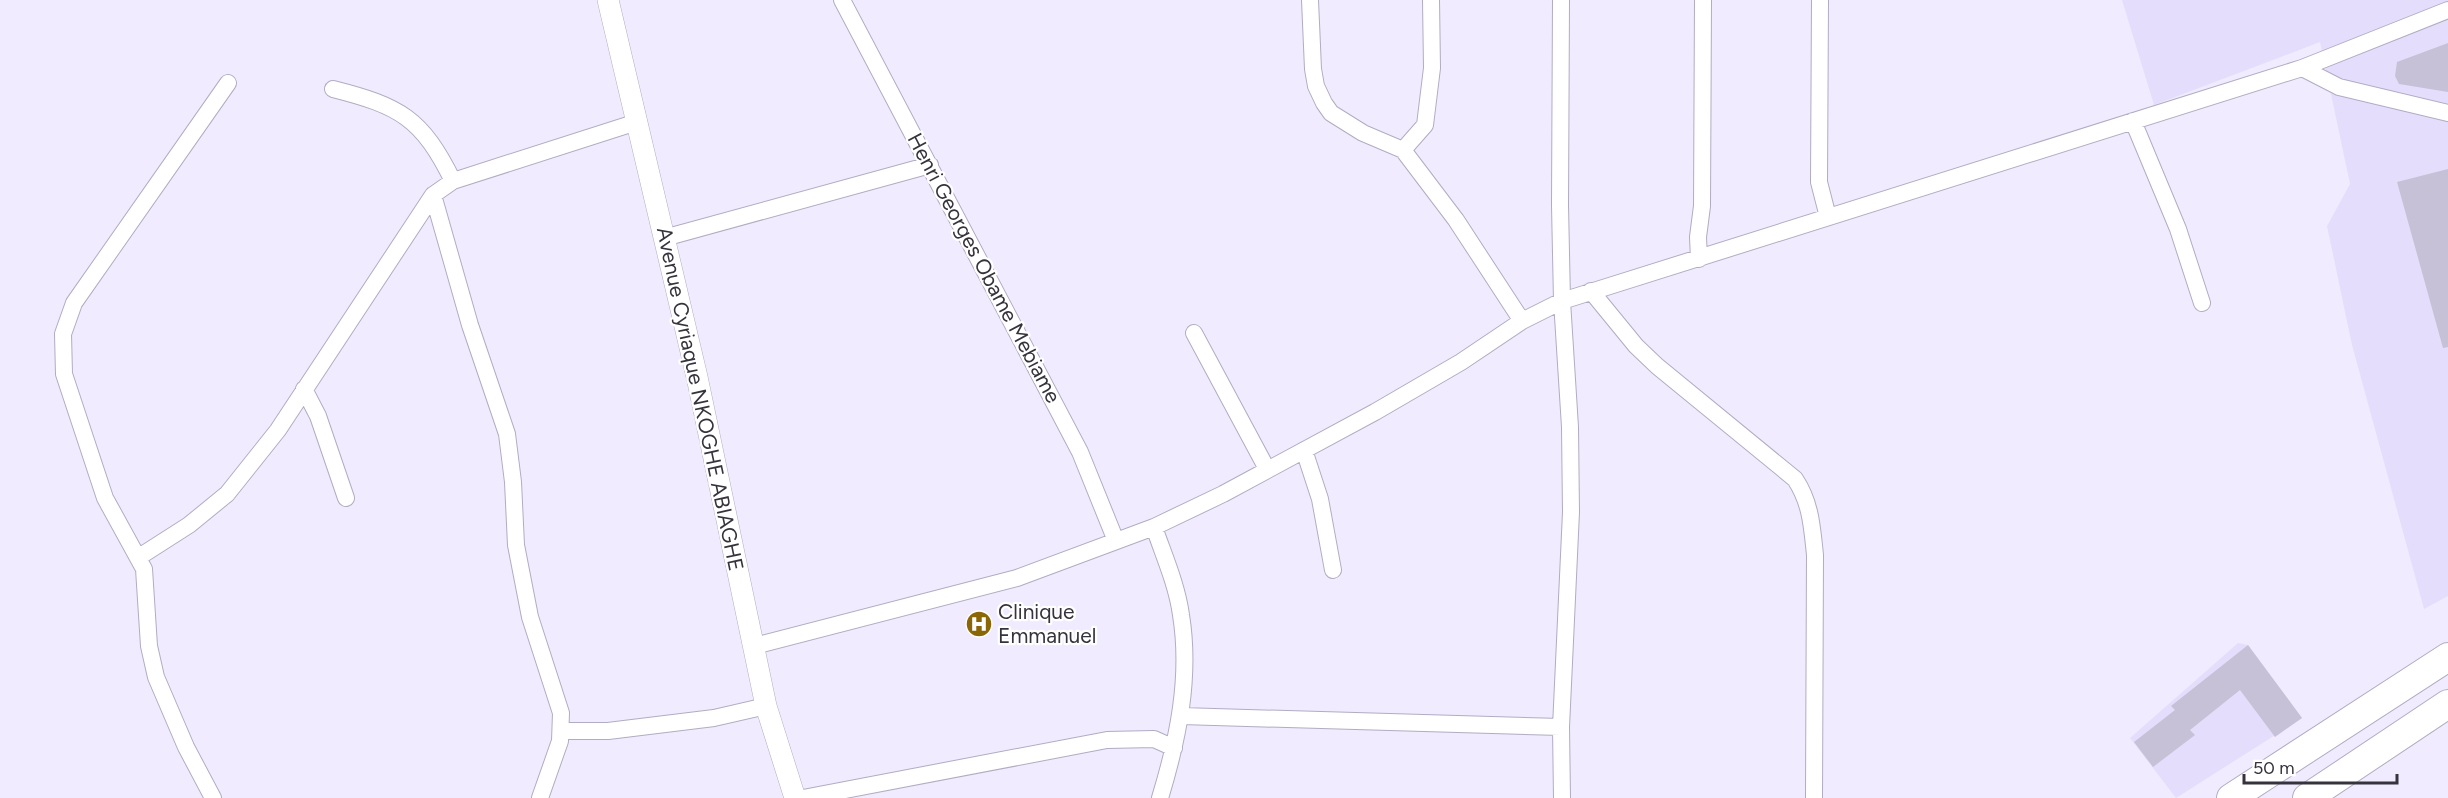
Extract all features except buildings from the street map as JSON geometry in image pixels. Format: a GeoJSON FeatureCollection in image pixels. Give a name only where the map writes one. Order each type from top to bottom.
{"type":"FeatureCollection","features":[{"type":"Feature","properties":{"kind":"highway"},"geometry":{"type":"LineString","coordinates":[[2231,798],[2448,657]]}},
{"type":"Feature","properties":{"kind":"highway"},"geometry":{"type":"LineString","coordinates":[[2307,798],[2448,704]]}},
{"type":"Feature","properties":{"kind":"street","name":"Avenue Cyriaque NKOGHE ABIAGHE"},"geometry":{"type":"LineString","coordinates":[[608,0],[698,377],[766,706],[795,798]]}},
{"type":"Feature","properties":{"kind":"street","name":"Henri Georges Obame Mebiame"},"geometry":{"type":"LineString","coordinates":[[842,0],[1080,452],[1116,541]]}},
{"type":"Feature","properties":{"kind":"street"},"geometry":{"type":"LineString","coordinates":[[1310,0],[1313,69],[1316,86],[1331,113],[1363,133],[1403,150],[1456,220],[1522,321]]}},
{"type":"Feature","properties":{"kind":"street"},"geometry":{"type":"LineString","coordinates":[[1403,150],[1425,125],[1432,68],[1431,0]]}},
{"type":"Feature","properties":{"kind":"street"},"geometry":{"type":"LineString","coordinates":[[1561,0],[1562,302],[1570,428],[1571,512],[1561,727],[1562,798]]}},
{"type":"Feature","properties":{"kind":"street"},"geometry":{"type":"LineString","coordinates":[[1699,259],[1702,206],[1703,0]]}},
{"type":"Feature","properties":{"kind":"street"},"geometry":{"type":"LineString","coordinates":[[1820,0],[1819,183],[1828,217]]}},
{"type":"Feature","properties":{"kind":"street"},"geometry":{"type":"LineString","coordinates":[[754,646],[1017,578],[1154,527],[1223,494],[1304,450],[1461,362],[1522,321],[1591,291],[2302,68],[2448,10]]}},
{"type":"Feature","properties":{"kind":"street"},"geometry":{"type":"LineString","coordinates":[[2302,68],[2339,87],[2448,113]]}},
{"type":"Feature","properties":{"kind":"street"},"geometry":{"type":"LineString","coordinates":[[213,798],[186,747],[156,677],[149,646],[144,569],[105,498],[64,374],[63,334],[74,303],[228,83]]}},
{"type":"Feature","properties":{"kind":"street"},"geometry":{"type":"LineString","coordinates":[[333,89],[381,103],[419,126],[436,146],[453,181]]}},
{"type":"Feature","properties":{"kind":"street"},"geometry":{"type":"LineString","coordinates":[[2133,121],[2178,229],[2202,303]]}},
{"type":"Feature","properties":{"kind":"street"},"geometry":{"type":"LineString","coordinates":[[139,557],[189,525],[227,494],[278,430],[433,195],[453,181],[637,122]]}},
{"type":"Feature","properties":{"kind":"street"},"geometry":{"type":"LineString","coordinates":[[664,238],[930,165]]}},
{"type":"Feature","properties":{"kind":"street"},"geometry":{"type":"LineString","coordinates":[[433,195],[470,325],[507,434],[513,482],[516,545],[530,617],[561,713],[562,731],[540,798]]}},
{"type":"Feature","properties":{"kind":"street"},"geometry":{"type":"LineString","coordinates":[[1591,291],[1636,346],[1795,479],[1804,493],[1811,515],[1815,555],[1814,798]]}},
{"type":"Feature","properties":{"kind":"street"},"geometry":{"type":"LineString","coordinates":[[1194,333],[1267,469]]}},
{"type":"Feature","properties":{"kind":"street"},"geometry":{"type":"LineString","coordinates":[[304,389],[318,416],[346,498]]}},
{"type":"Feature","properties":{"kind":"street"},"geometry":{"type":"LineString","coordinates":[[1304,450],[1320,499],[1333,570]]}},
{"type":"Feature","properties":{"kind":"street"},"geometry":{"type":"LineString","coordinates":[[1154,527],[1176,589],[1182,616],[1184,669],[1181,716],[1160,798]]}},
{"type":"Feature","properties":{"kind":"street"},"geometry":{"type":"LineString","coordinates":[[562,731],[608,731],[714,718],[766,706]]}},
{"type":"Feature","properties":{"kind":"street"},"geometry":{"type":"LineString","coordinates":[[1181,716],[1561,727]]}},
{"type":"Feature","properties":{"kind":"street"},"geometry":{"type":"LineString","coordinates":[[803,798],[1107,740],[1154,739],[1174,748]]}},
{"type":"Feature","properties":{"kind":"shaded area"},"geometry":{"type":"Polygon","coordinates":[[[2122,0],[2448,0],[2448,596],[2424,609],[2352,345],[2327,226],[2350,184],[2320,42],[2154,105],[2122,0]]]}},
{"type":"Feature","properties":{"kind":"shaded area"},"geometry":{"type":"Polygon","coordinates":[[[2238,643],[2248,645],[2302,718],[2176,798],[2130,738],[2238,643]]]}},
{"type":"Feature","properties":{"kind":"place","name":"Clinique Emmanuel"},"geometry":{"type":"Point","coordinates":[979,624]}}]}
